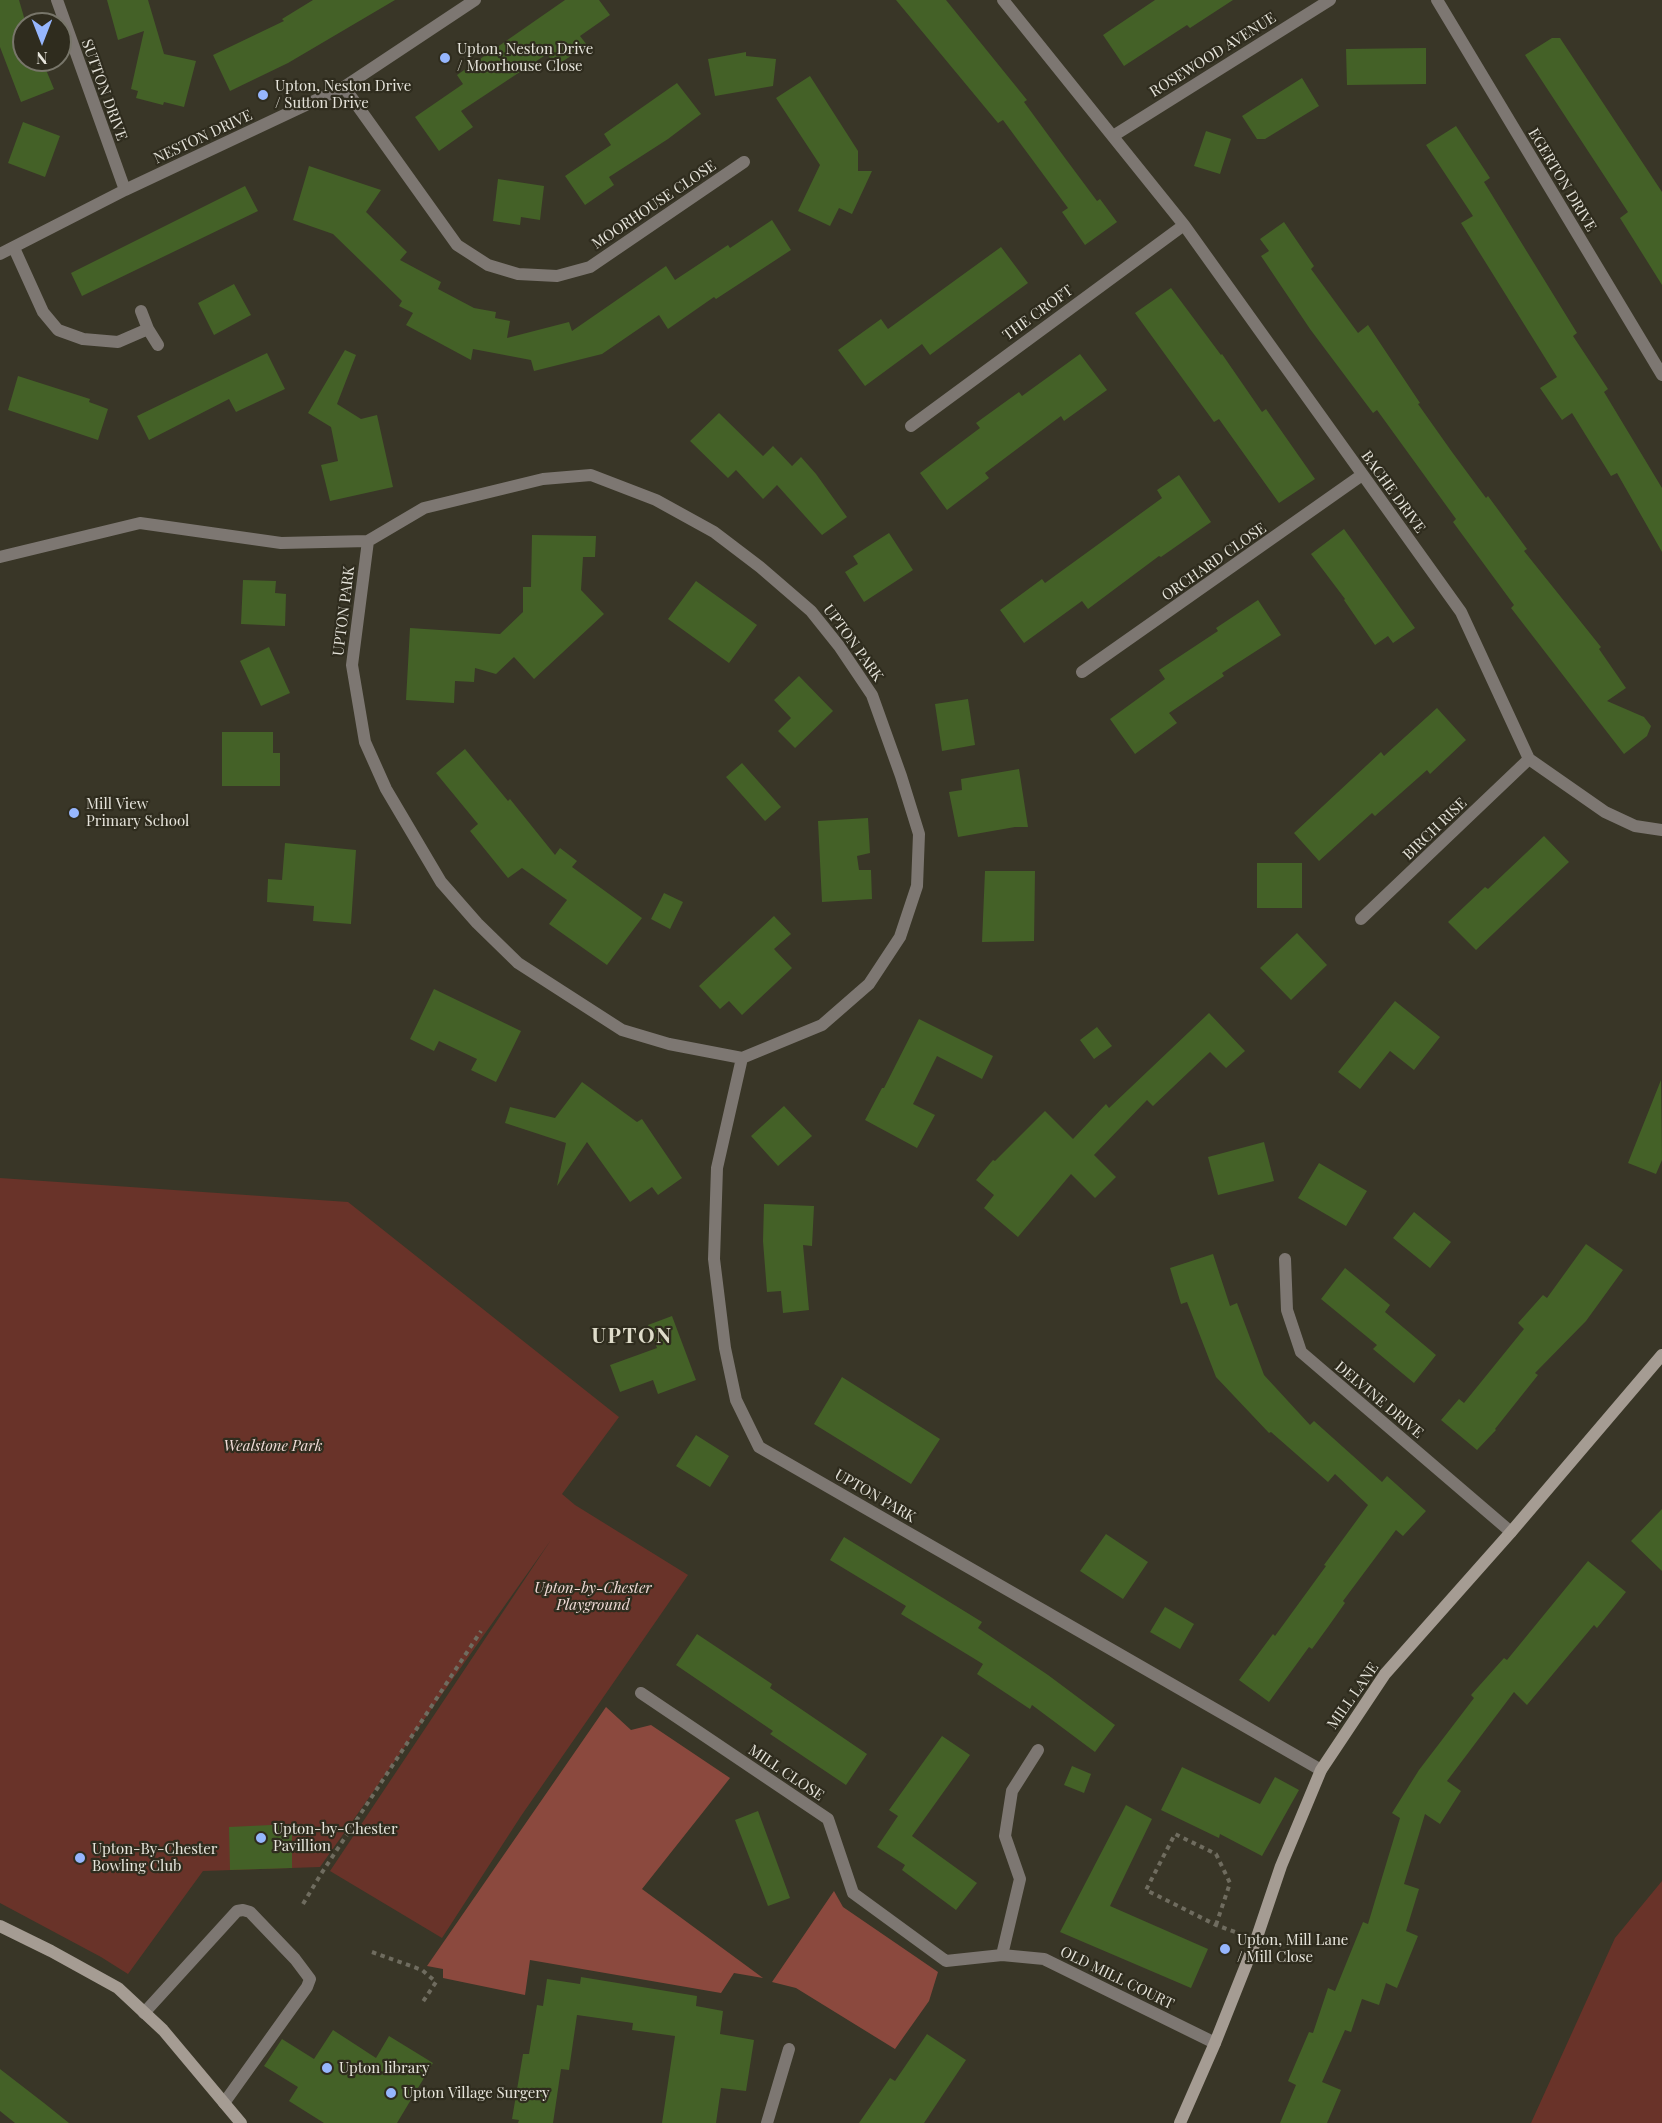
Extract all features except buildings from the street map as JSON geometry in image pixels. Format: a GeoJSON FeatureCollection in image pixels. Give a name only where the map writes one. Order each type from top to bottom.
{"type":"FeatureCollection","features":[{"type":"Feature","properties":{"kind":"street","name":"SUTTON DRIVE"},"geometry":{"type":"LineString","coordinates":[[57,0],[125,190]]}},
{"type":"Feature","properties":{"kind":"street","name":"NESTON DRIVE"},"geometry":{"type":"LineString","coordinates":[[0,254],[125,190],[344,87],[475,0]]}},
{"type":"Feature","properties":{"kind":"street","name":"BACHE DRIVE"},"geometry":{"type":"LineString","coordinates":[[1003,0],[1184,225],[1461,612],[1529,759]]}},
{"type":"Feature","properties":{"kind":"street","name":"ROSEWOOD AVENUE"},"geometry":{"type":"LineString","coordinates":[[1113,136],[1330,0]]}},
{"type":"Feature","properties":{"kind":"street","name":"EGERTON DRIVE"},"geometry":{"type":"LineString","coordinates":[[1437,0],[1662,375]]}},
{"type":"Feature","properties":{"kind":"street","name":"MOORHOUSE CLOSE"},"geometry":{"type":"LineString","coordinates":[[344,87],[457,245],[488,265],[518,274],[557,276],[590,267],[744,162]]}},
{"type":"Feature","properties":{"kind":"street","name":"THE CROFT"},"geometry":{"type":"LineString","coordinates":[[911,426],[1184,225]]}},
{"type":"Feature","properties":{"kind":"street"},"geometry":{"type":"LineString","coordinates":[[14,248],[43,312],[58,330],[83,339],[118,342],[148,329]]}},
{"type":"Feature","properties":{"kind":"street"},"geometry":{"type":"LineString","coordinates":[[141,311],[158,345]]}},
{"type":"Feature","properties":{"kind":"street","name":"UPTON PARK"},"geometry":{"type":"LineString","coordinates":[[0,557],[140,524],[280,543],[368,541],[424,507],[543,479],[591,475],[656,500],[714,532],[760,567],[811,611],[839,646],[872,695],[902,776],[919,834],[916,886],[900,937],[869,984],[822,1025],[742,1058],[669,1044],[622,1030],[518,963],[477,923],[441,882],[386,789],[365,742],[352,665],[368,541]]}},
{"type":"Feature","properties":{"kind":"street","name":"ORCHARD CLOSE"},"geometry":{"type":"LineString","coordinates":[[1082,672],[1362,475]]}},
{"type":"Feature","properties":{"kind":"street"},"geometry":{"type":"LineString","coordinates":[[1529,759],[1605,812],[1635,826],[1662,830]]}},
{"type":"Feature","properties":{"kind":"street","name":"BIRCH RISE"},"geometry":{"type":"LineString","coordinates":[[1361,920],[1529,759]]}},
{"type":"Feature","properties":{"kind":"street","name":"UPTON PARK"},"geometry":{"type":"LineString","coordinates":[[742,1058],[717,1168],[714,1259],[725,1348],[736,1400],[759,1447],[1321,1770]]}},
{"type":"Feature","properties":{"kind":"street","name":"DELVINE DRIVE"},"geometry":{"type":"LineString","coordinates":[[1285,1259],[1287,1310],[1301,1352],[1512,1532]]}},
{"type":"Feature","properties":{"kind":"street","name":"MILL LANE"},"geometry":{"type":"LineString","coordinates":[[1180,2123],[1215,2043],[1256,1940],[1281,1866],[1321,1770],[1385,1674],[1512,1532],[1662,1355]]}},
{"type":"Feature","properties":{"kind":"street","name":"MILL CLOSE"},"geometry":{"type":"LineString","coordinates":[[641,1693],[828,1819],[853,1893],[946,1961],[1002,1955]]}},
{"type":"Feature","properties":{"kind":"street"},"geometry":{"type":"LineString","coordinates":[[1002,1955],[1020,1879],[1005,1836],[1012,1791],[1038,1750]]}},
{"type":"Feature","properties":{"kind":"street"},"geometry":{"type":"LineString","coordinates":[[144,2013],[237,1911],[250,1912],[295,1959],[310,1979],[307,1987],[224,2103]]}},
{"type":"Feature","properties":{"kind":"street"},"geometry":{"type":"LineString","coordinates":[[0,1926],[117,1988],[164,2030],[241,2123]]}},
{"type":"Feature","properties":{"kind":"street","name":"OLD MILL COURT"},"geometry":{"type":"LineString","coordinates":[[1002,1955],[1044,1959],[1215,2043]]}},
{"type":"Feature","properties":{"kind":"street"},"geometry":{"type":"LineString","coordinates":[[767,2123],[789,2049]]}},
{"type":"Feature","properties":{"kind":"path"},"geometry":{"type":"LineString","coordinates":[[303,1904],[481,1631]]}},
{"type":"Feature","properties":{"kind":"path"},"geometry":{"type":"LineString","coordinates":[[1216,1925],[1230,1883],[1215,1854],[1175,1834],[1146,1890],[1216,1925],[1256,1940]]}},
{"type":"Feature","properties":{"kind":"path"},"geometry":{"type":"LineString","coordinates":[[372,1952],[422,1970],[436,1982],[422,2002]]}},
{"type":"Feature","properties":{"kind":"green space"},"geometry":{"type":"Polygon","coordinates":[[[0,1178],[348,1202],[619,1417],[562,1494],[575,1505],[688,1575],[521,1816],[442,1938],[330,1871],[551,1540],[320,1867],[203,1871],[128,1974],[0,1903],[0,1178]]]}},
{"type":"Feature","properties":{"kind":"green space"},"geometry":{"type":"Polygon","coordinates":[[[1662,1881],[1662,2123],[1531,2123],[1615,1938],[1662,1881]]]}},
{"type":"Feature","properties":{"kind":"shaded area"},"geometry":{"type":"Polygon","coordinates":[[[606,1707],[631,1730],[651,1725],[730,1778],[642,1889],[763,1978],[734,1973],[721,1993],[530,1960],[525,1995],[443,1978],[443,1969],[427,1966],[606,1707]]]}},
{"type":"Feature","properties":{"kind":"shaded area"},"geometry":{"type":"Polygon","coordinates":[[[834,1891],[843,1907],[938,1972],[929,2001],[895,2049],[796,1988],[772,1982],[834,1891]]]}},
{"type":"Feature","properties":{"kind":"place","name":"Upton, Neston Drive / Moorhouse Close"},"geometry":{"type":"Point","coordinates":[445,58]}},
{"type":"Feature","properties":{"kind":"place","name":"Upton, Neston Drive / Sutton Drive"},"geometry":{"type":"Point","coordinates":[263,95]}},
{"type":"Feature","properties":{"kind":"place","name":"Mill View Primary School"},"geometry":{"type":"Point","coordinates":[74,813]}},
{"type":"Feature","properties":{"kind":"place","name":"Upton-by-Chester Pavillion"},"geometry":{"type":"Point","coordinates":[261,1838]}},
{"type":"Feature","properties":{"kind":"place","name":"Upton-By-Chester Bowling Club"},"geometry":{"type":"Point","coordinates":[80,1858]}},
{"type":"Feature","properties":{"kind":"place","name":"Upton, Mill Lane / Mill Close"},"geometry":{"type":"Point","coordinates":[1225,1949]}},
{"type":"Feature","properties":{"kind":"place","name":"Upton library"},"geometry":{"type":"Point","coordinates":[327,2068]}},
{"type":"Feature","properties":{"kind":"place","name":"Upton Village Surgery"},"geometry":{"type":"Point","coordinates":[391,2093]}},
{"type":"Feature","properties":{"kind":"district","name":"UPTON"},"geometry":{"type":"Point","coordinates":[632,1336]}},
{"type":"Feature","properties":{"kind":"park label","name":"Wealstone Park"},"geometry":{"type":"Point","coordinates":[273,1446]}},
{"type":"Feature","properties":{"kind":"park label","name":"Upton-by-Chester Playground"},"geometry":{"type":"Point","coordinates":[593,1596]}}]}
